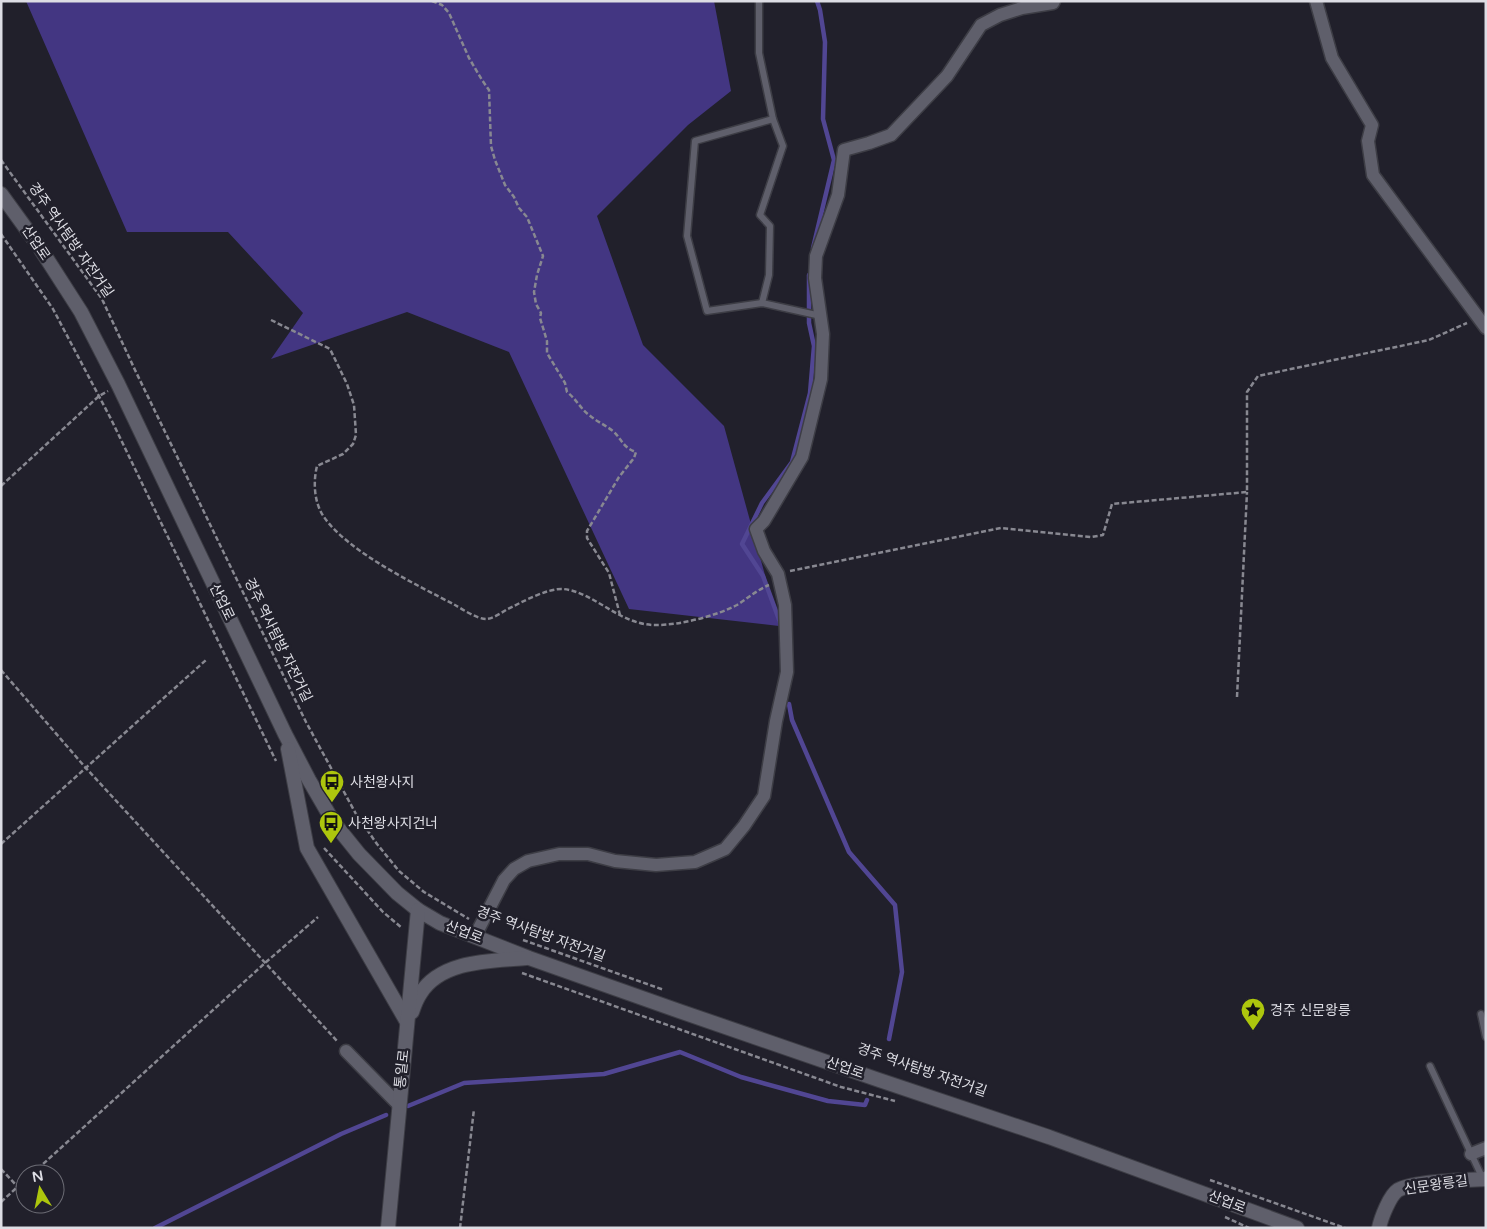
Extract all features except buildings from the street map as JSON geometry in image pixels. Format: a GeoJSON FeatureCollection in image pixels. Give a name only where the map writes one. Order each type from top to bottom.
{"type":"FeatureCollection","features":[{"type":"Feature","properties":{"kind":"street"},"geometry":{"type":"LineString","coordinates":[[478,931],[504,880],[514,869],[528,862],[559,854],[588,854],[614,861],[656,865],[695,862],[725,849],[744,826],[764,796],[776,721],[788,672],[784,605],[778,577],[764,551],[756,529],[764,521],[802,457],[821,379],[823,334],[815,278],[816,256],[838,195],[844,150],[870,144],[891,135],[947,76],[981,25],[1000,15],[1022,8],[1053,3],[1054,1]]}},
{"type":"Feature","properties":{"kind":"street"},"geometry":{"type":"LineString","coordinates":[[1316,1],[1332,58],[1372,125],[1368,140],[1373,176],[1482,323]]}},
{"type":"Feature","properties":{"kind":"street","name":"산업로"},"geometry":{"type":"LineString","coordinates":[[1,194],[38,244],[81,312],[118,384],[285,734],[334,823],[359,854],[386,882],[418,910],[440,923],[478,931],[529,958],[879,1080],[1050,1137],[1297,1228]]}},
{"type":"Feature","properties":{"kind":"street"},"geometry":{"type":"LineString","coordinates":[[285,734],[307,848],[407,1022]]}},
{"type":"Feature","properties":{"kind":"street","name":"통일로"},"geometry":{"type":"LineString","coordinates":[[388,1228],[418,910]]}},
{"type":"Feature","properties":{"kind":"street"},"geometry":{"type":"LineString","coordinates":[[407,1022],[420,994],[439,976],[477,963],[529,958]]}},
{"type":"Feature","properties":{"kind":"street"},"geometry":{"type":"LineString","coordinates":[[346,1051],[399,1105]]}},
{"type":"Feature","properties":{"kind":"street"},"geometry":{"type":"LineString","coordinates":[[1471,1154],[1486,1148]]}},
{"type":"Feature","properties":{"kind":"street","name":"신문왕릉길"},"geometry":{"type":"LineString","coordinates":[[1379,1228],[1391,1198],[1397,1190],[1435,1183],[1484,1179]]}},
{"type":"Feature","properties":{"kind":"lane"},"geometry":{"type":"LineString","coordinates":[[759,1],[759,53],[773,119],[782,146],[760,215],[770,226],[770,275],[762,304]]}},
{"type":"Feature","properties":{"kind":"lane"},"geometry":{"type":"LineString","coordinates":[[773,119],[695,141],[687,236],[707,312],[762,304],[819,316]]}},
{"type":"Feature","properties":{"kind":"lane"},"geometry":{"type":"LineString","coordinates":[[1481,1014],[1486,1037]]}},
{"type":"Feature","properties":{"kind":"lane"},"geometry":{"type":"LineString","coordinates":[[1430,1066],[1484,1179]]}},
{"type":"Feature","properties":{"kind":"path"},"geometry":{"type":"LineString","coordinates":[[432,1],[442,5],[449,13],[469,58],[489,90],[490,146],[505,185],[527,217],[543,256],[534,292],[536,304],[541,312],[540,318],[547,342],[547,353],[565,384],[567,392],[576,399],[581,408],[588,415],[614,432],[628,450],[636,452],[587,531],[587,538],[609,573],[620,615]]}},
{"type":"Feature","properties":{"kind":"path","name":"경주 역사탐방 자전거길"},"geometry":{"type":"LineString","coordinates":[[1,160],[102,299],[306,722],[356,814],[377,844],[405,876],[478,931]]}},
{"type":"Feature","properties":{"kind":"path"},"geometry":{"type":"LineString","coordinates":[[1,234],[52,309],[99,396],[276,761]]}},
{"type":"Feature","properties":{"kind":"path"},"geometry":{"type":"LineString","coordinates":[[271,320],[330,349],[348,384],[354,405],[356,435],[353,444],[343,454],[317,466],[314,475],[318,505],[323,515],[334,530],[352,545],[388,568],[471,614],[486,619],[543,593],[562,589],[599,602],[639,624],[657,625],[690,622],[736,605],[778,577],[1001,528],[1090,537],[1103,535],[1112,504],[1247,492]]}},
{"type":"Feature","properties":{"kind":"path"},"geometry":{"type":"LineString","coordinates":[[1237,697],[1247,492],[1247,392],[1258,376],[1429,340],[1482,323]]}},
{"type":"Feature","properties":{"kind":"path"},"geometry":{"type":"LineString","coordinates":[[1,486],[99,396],[118,384]]}},
{"type":"Feature","properties":{"kind":"path"},"geometry":{"type":"LineString","coordinates":[[1,844],[206,660]]}},
{"type":"Feature","properties":{"kind":"path"},"geometry":{"type":"LineString","coordinates":[[1,670],[85,767],[346,1051]]}},
{"type":"Feature","properties":{"kind":"path"},"geometry":{"type":"LineString","coordinates":[[322,846],[383,912],[402,928]]}},
{"type":"Feature","properties":{"kind":"path"},"geometry":{"type":"LineString","coordinates":[[43,1164],[318,917]]}},
{"type":"Feature","properties":{"kind":"path","name":"경주 역사탐방 자전거길"},"geometry":{"type":"LineString","coordinates":[[516,937],[671,992]]}},
{"type":"Feature","properties":{"kind":"path"},"geometry":{"type":"LineString","coordinates":[[460,1228],[474,1109]]}},
{"type":"Feature","properties":{"kind":"path"},"geometry":{"type":"LineString","coordinates":[[1,1168],[15,1184]]}},
{"type":"Feature","properties":{"kind":"path"},"geometry":{"type":"LineString","coordinates":[[1206,1179],[1345,1228]]}},
{"type":"Feature","properties":{"kind":"path"},"geometry":{"type":"LineString","coordinates":[[1,1202],[15,1190]]}},
{"type":"Feature","properties":{"kind":"shaded area"},"geometry":{"type":"Polygon","coordinates":[[[26,1],[714,1],[731,91],[688,125],[597,216],[643,345],[724,426],[779,626],[629,609],[509,352],[407,312],[271,359],[303,313],[228,232],[127,232],[26,1]]]}},
{"type":"Feature","properties":{"kind":"waterway"},"geometry":{"type":"LineString","coordinates":[[813,248],[834,160],[823,119],[825,42],[817,1]]}},
{"type":"Feature","properties":{"kind":"waterway"},"geometry":{"type":"LineString","coordinates":[[781,625],[763,576],[742,544],[762,503],[792,462],[810,393],[814,346],[809,323],[809,275]]}},
{"type":"Feature","properties":{"kind":"waterway"},"geometry":{"type":"LineString","coordinates":[[789,704],[792,720],[849,852],[895,905],[902,972],[889,1039]]}},
{"type":"Feature","properties":{"kind":"waterway"},"geometry":{"type":"LineString","coordinates":[[408,1106],[464,1083],[604,1074],[680,1052],[741,1077],[828,1101],[865,1105],[867,1100]]}},
{"type":"Feature","properties":{"kind":"waterway"},"geometry":{"type":"LineString","coordinates":[[155,1228],[341,1134],[386,1115]]}},
{"type":"Feature","properties":{"kind":"place","name":"사천왕사지"},"geometry":{"type":"Point","coordinates":[332,803]}},
{"type":"Feature","properties":{"kind":"place","name":"사천왕사지건너"},"geometry":{"type":"Point","coordinates":[331,844]}},
{"type":"Feature","properties":{"kind":"place","name":"경주 신문왕릉"},"geometry":{"type":"Point","coordinates":[1253,1031]}}]}
